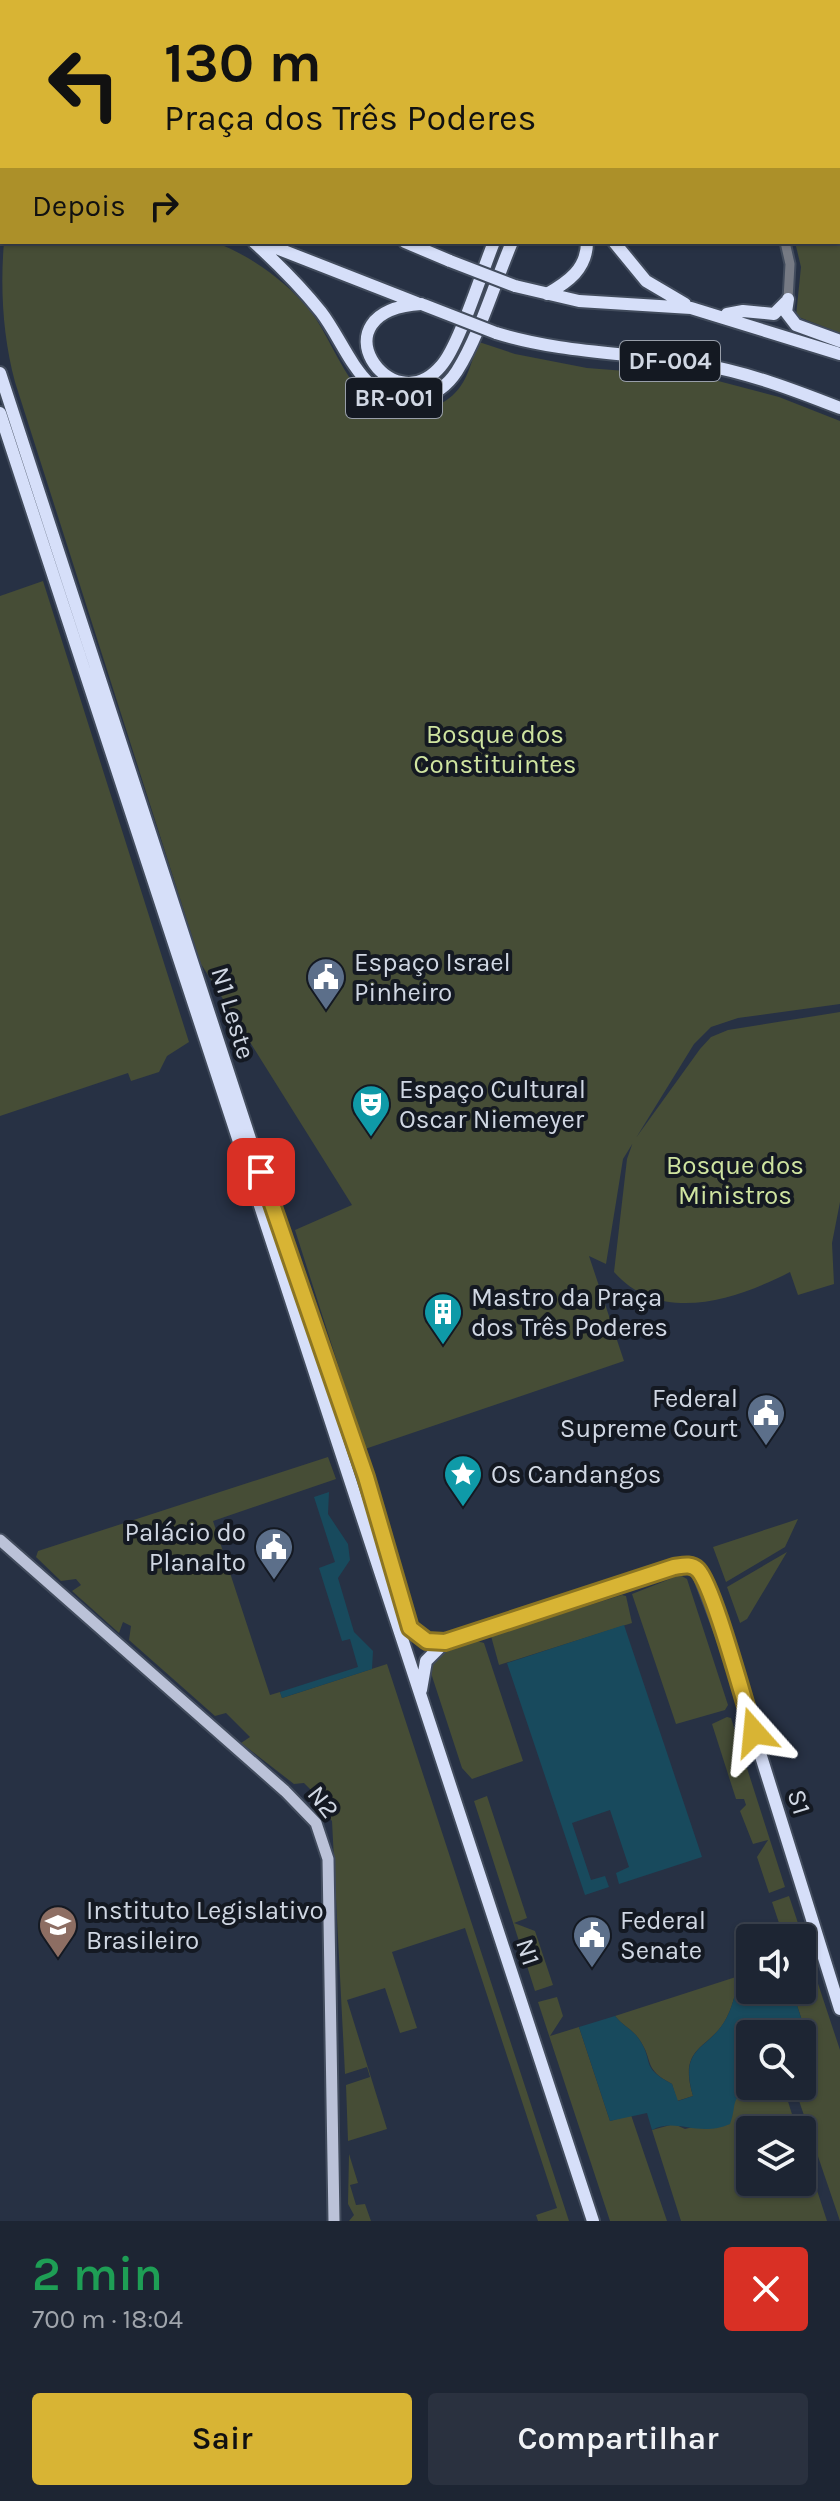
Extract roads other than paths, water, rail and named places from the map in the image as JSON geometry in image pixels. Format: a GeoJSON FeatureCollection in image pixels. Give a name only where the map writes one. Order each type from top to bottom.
{"type":"FeatureCollection","features":[{"type":"Feature","properties":{"kind":"highway","name":"BR-001"},"geometry":{"type":"LineString","coordinates":[[256,244],[323,315],[365,380],[386,396],[403,399],[435,393],[458,369],[511,244]]}},
{"type":"Feature","properties":{"kind":"highway","name":"DF-004"},"geometry":{"type":"LineString","coordinates":[[266,244],[496,333],[555,349],[698,364],[772,382],[840,408]]}},
{"type":"Feature","properties":{"kind":"highway","name":"BR-001"},"geometry":{"type":"LineString","coordinates":[[422,305],[388,310],[369,329],[367,352],[373,365],[386,378],[402,383],[417,382],[430,377],[446,360],[493,244]]}},
{"type":"Feature","properties":{"kind":"highway"},"geometry":{"type":"LineString","coordinates":[[547,294],[576,273],[585,258],[587,244]]}},
{"type":"Feature","properties":{"kind":"highway"},"geometry":{"type":"LineString","coordinates":[[616,244],[646,281],[691,308]]}},
{"type":"Feature","properties":{"kind":"highway","name":"DF-004"},"geometry":{"type":"LineString","coordinates":[[428,247],[450,261],[515,286],[579,301],[691,308],[723,315],[840,354]]}},
{"type":"Feature","properties":{"kind":"highway"},"geometry":{"type":"LineString","coordinates":[[723,315],[743,311],[774,314],[788,299]]}},
{"type":"Feature","properties":{"kind":"highway"},"geometry":{"type":"LineString","coordinates":[[788,299],[786,312],[796,325],[840,341]]}},
{"type":"Feature","properties":{"kind":"highway","name":"N1 Leste"},"geometry":{"type":"LineString","coordinates":[[0,373],[251,1142],[366,1477],[410,1628],[427,1641],[445,1642]]}},
{"type":"Feature","properties":{"kind":"highway","name":"N1 Leste"},"geometry":{"type":"LineString","coordinates":[[0,413],[421,1697]]}},
{"type":"Feature","properties":{"kind":"highway","name":"S1"},"geometry":{"type":"LineString","coordinates":[[445,1642],[674,1567],[692,1566],[703,1579],[725,1641],[840,2009]]}},
{"type":"Feature","properties":{"kind":"highway"},"geometry":{"type":"LineString","coordinates":[[421,1697],[426,1661],[445,1642]]}},
{"type":"Feature","properties":{"kind":"highway","name":"N1"},"geometry":{"type":"LineString","coordinates":[[421,1697],[593,2221]]}},
{"type":"Feature","properties":{"kind":"main road","name":"N2"},"geometry":{"type":"LineString","coordinates":[[0,1540],[285,1791],[316,1823],[328,1859],[334,2221]]}},
{"type":"Feature","properties":{"kind":"street"},"geometry":{"type":"LineString","coordinates":[[785,244],[790,264],[788,299]]}},
{"type":"Feature","properties":{"kind":"water"},"geometry":{"type":"Polygon","coordinates":[[[329,1492],[328,1514],[348,1544],[350,1560],[338,1578],[354,1632],[373,1651],[372,1669],[282,1698],[280,1692],[358,1667],[350,1639],[342,1641],[319,1568],[335,1562],[314,1497],[329,1492]]]}},
{"type":"Feature","properties":{"kind":"water"},"geometry":{"type":"Polygon","coordinates":[[[624,1625],[702,1857],[619,1884],[616,1873],[629,1867],[610,1810],[572,1823],[591,1880],[605,1876],[609,1887],[585,1895],[507,1663],[624,1625]]]}},
{"type":"Feature","properties":{"kind":"water"},"geometry":{"type":"Polygon","coordinates":[[[736,1992],[736,2004],[797,2004],[802,2020],[736,2020],[737,2100],[730,2124],[708,2129],[670,2126],[652,2130],[647,2113],[610,2121],[579,2027],[615,2016],[639,2039],[651,2068],[672,2084],[678,2101],[693,2096],[689,2079],[693,2057],[720,2028],[736,1992]]]}},
{"type":"Feature","properties":{"kind":"place","name":"Espaço Israel Pinheiro"},"geometry":{"type":"Point","coordinates":[326,1011]}},
{"type":"Feature","properties":{"kind":"place","name":"Espaço Cultural Oscar Niemeyer"},"geometry":{"type":"Point","coordinates":[371,1138]}},
{"type":"Feature","properties":{"kind":"place","name":"Mastro da Praça dos Três Poderes"},"geometry":{"type":"Point","coordinates":[443,1346]}},
{"type":"Feature","properties":{"kind":"place","name":"Federal Supreme Court"},"geometry":{"type":"Point","coordinates":[766,1447]}},
{"type":"Feature","properties":{"kind":"place","name":"Os Candangos"},"geometry":{"type":"Point","coordinates":[463,1508]}},
{"type":"Feature","properties":{"kind":"place","name":"Palácio do Planalto"},"geometry":{"type":"Point","coordinates":[274,1581]}},
{"type":"Feature","properties":{"kind":"place","name":"Instituto Legislativo Brasileiro"},"geometry":{"type":"Point","coordinates":[58,1959]}},
{"type":"Feature","properties":{"kind":"place","name":"Federal Senate"},"geometry":{"type":"Point","coordinates":[592,1969]}},
{"type":"Feature","properties":{"kind":"park label","name":"Bosque dos Constituintes"},"geometry":{"type":"Point","coordinates":[495,749]}},
{"type":"Feature","properties":{"kind":"park label","name":"Bosque dos Ministros"},"geometry":{"type":"Point","coordinates":[735,1180]}}]}
